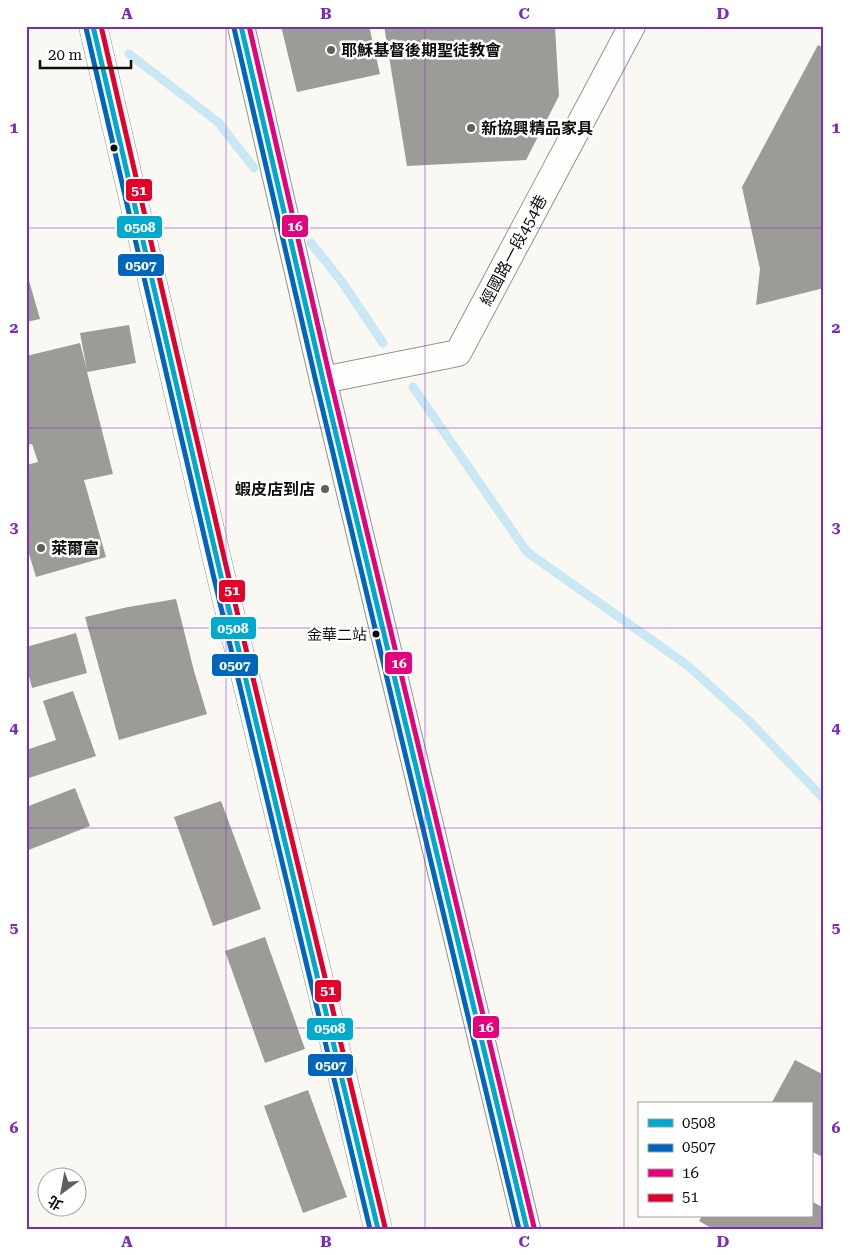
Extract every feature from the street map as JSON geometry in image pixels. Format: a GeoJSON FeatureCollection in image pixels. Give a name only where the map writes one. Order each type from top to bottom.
{"type":"FeatureCollection","features":[{"type":"Feature","properties":{"kind":"street"},"geometry":{"type":"LineString","coordinates":[[92,26],[214,546],[343,1076],[378,1229]]}},
{"type":"Feature","properties":{"kind":"street"},"geometry":{"type":"LineString","coordinates":[[241,26],[527,1229]]}},
{"type":"Feature","properties":{"kind":"street","name":"經國路一段454巷"},"geometry":{"type":"LineString","coordinates":[[324,380],[458,353],[632,26]]}},
{"type":"Feature","properties":{"kind":"building","name":"耶穌基督後期聖徒教會"},"geometry":{"type":"Polygon","coordinates":[[[281,26],[369,26],[380,74],[297,92],[281,26]]]}},
{"type":"Feature","properties":{"kind":"building","name":"新協興精品家具"},"geometry":{"type":"Polygon","coordinates":[[[384,26],[555,26],[559,96],[526,160],[407,166],[384,26]]]}},
{"type":"Feature","properties":{"kind":"building"},"geometry":{"type":"Polygon","coordinates":[[[818,45],[824,48],[824,288],[756,305],[760,269],[742,187],[818,45]]]}},
{"type":"Feature","properties":{"kind":"building"},"geometry":{"type":"Polygon","coordinates":[[[26,270],[40,319],[26,322],[26,270]]]}},
{"type":"Feature","properties":{"kind":"building"},"geometry":{"type":"Polygon","coordinates":[[[129,325],[136,363],[87,372],[113,474],[84,480],[106,557],[36,577],[26,544],[26,465],[38,462],[32,444],[26,445],[26,356],[80,343],[87,370],[80,333],[129,325]]]}},
{"type":"Feature","properties":{"kind":"building"},"geometry":{"type":"Polygon","coordinates":[[[176,599],[207,714],[119,740],[85,617],[176,599]]]}},
{"type":"Feature","properties":{"kind":"building"},"geometry":{"type":"Polygon","coordinates":[[[76,633],[87,673],[32,688],[26,665],[26,647],[76,633]]]}},
{"type":"Feature","properties":{"kind":"building"},"geometry":{"type":"Polygon","coordinates":[[[73,691],[96,756],[26,779],[26,750],[56,740],[43,701],[73,691]]]}},
{"type":"Feature","properties":{"kind":"building"},"geometry":{"type":"Polygon","coordinates":[[[75,788],[90,826],[26,851],[26,807],[75,788]]]}},
{"type":"Feature","properties":{"kind":"building"},"geometry":{"type":"Polygon","coordinates":[[[221,801],[261,909],[213,926],[174,817],[221,801]]]}},
{"type":"Feature","properties":{"kind":"building"},"geometry":{"type":"Polygon","coordinates":[[[265,937],[305,1049],[265,1063],[225,951],[265,937]]]}},
{"type":"Feature","properties":{"kind":"building"},"geometry":{"type":"Polygon","coordinates":[[[795,1060],[824,1075],[824,1158],[812,1152],[812,1102],[772,1102],[795,1060]]]}},
{"type":"Feature","properties":{"kind":"building"},"geometry":{"type":"Polygon","coordinates":[[[308,1090],[347,1197],[303,1213],[264,1106],[308,1090]]]}},
{"type":"Feature","properties":{"kind":"building"},"geometry":{"type":"Polygon","coordinates":[[[812,1202],[824,1208],[824,1229],[713,1229],[699,1221],[701,1218],[812,1218],[812,1202]]]}},
{"type":"Feature","properties":{"kind":"waterway"},"geometry":{"type":"LineString","coordinates":[[129,54],[218,122],[254,168]]}},
{"type":"Feature","properties":{"kind":"waterway"},"geometry":{"type":"LineString","coordinates":[[311,243],[342,282],[383,343]]}},
{"type":"Feature","properties":{"kind":"waterway"},"geometry":{"type":"LineString","coordinates":[[413,387],[527,552],[687,665],[749,721],[824,799]]}},
{"type":"Feature","properties":{"kind":"transit line","name":"0508"},"geometry":{"type":"LineString","coordinates":[[93,26],[220,572],[378,1229]]}},
{"type":"Feature","properties":{"kind":"transit line","name":"51"},"geometry":{"type":"LineString","coordinates":[[101,26],[227,570],[385,1227]]}},
{"type":"Feature","properties":{"kind":"transit line","name":"0508"},"geometry":{"type":"LineString","coordinates":[[241,26],[323,380],[527,1229]]}},
{"type":"Feature","properties":{"kind":"transit line","name":"16"},"geometry":{"type":"LineString","coordinates":[[249,26],[330,378],[534,1227]]}},
{"type":"Feature","properties":{"kind":"transit line","name":"0507"},"geometry":{"type":"LineString","coordinates":[[86,28],[213,574],[370,1229]]}},
{"type":"Feature","properties":{"kind":"transit line","name":"0507"},"geometry":{"type":"LineString","coordinates":[[234,28],[316,382],[519,1229]]}},
{"type":"Feature","properties":{"kind":"place","name":"耶穌基督後期聖徒教會"},"geometry":{"type":"Point","coordinates":[331,50]}},
{"type":"Feature","properties":{"kind":"place","name":"新協興精品家具"},"geometry":{"type":"Point","coordinates":[471,128]}},
{"type":"Feature","properties":{"kind":"place","name":"蝦皮店到店"},"geometry":{"type":"Point","coordinates":[325,489]}},
{"type":"Feature","properties":{"kind":"place","name":"萊爾富"},"geometry":{"type":"Point","coordinates":[41,548]}},
{"type":"Feature","properties":{"kind":"place","name":"金華二站"},"geometry":{"type":"Point","coordinates":[376,634]}}]}
